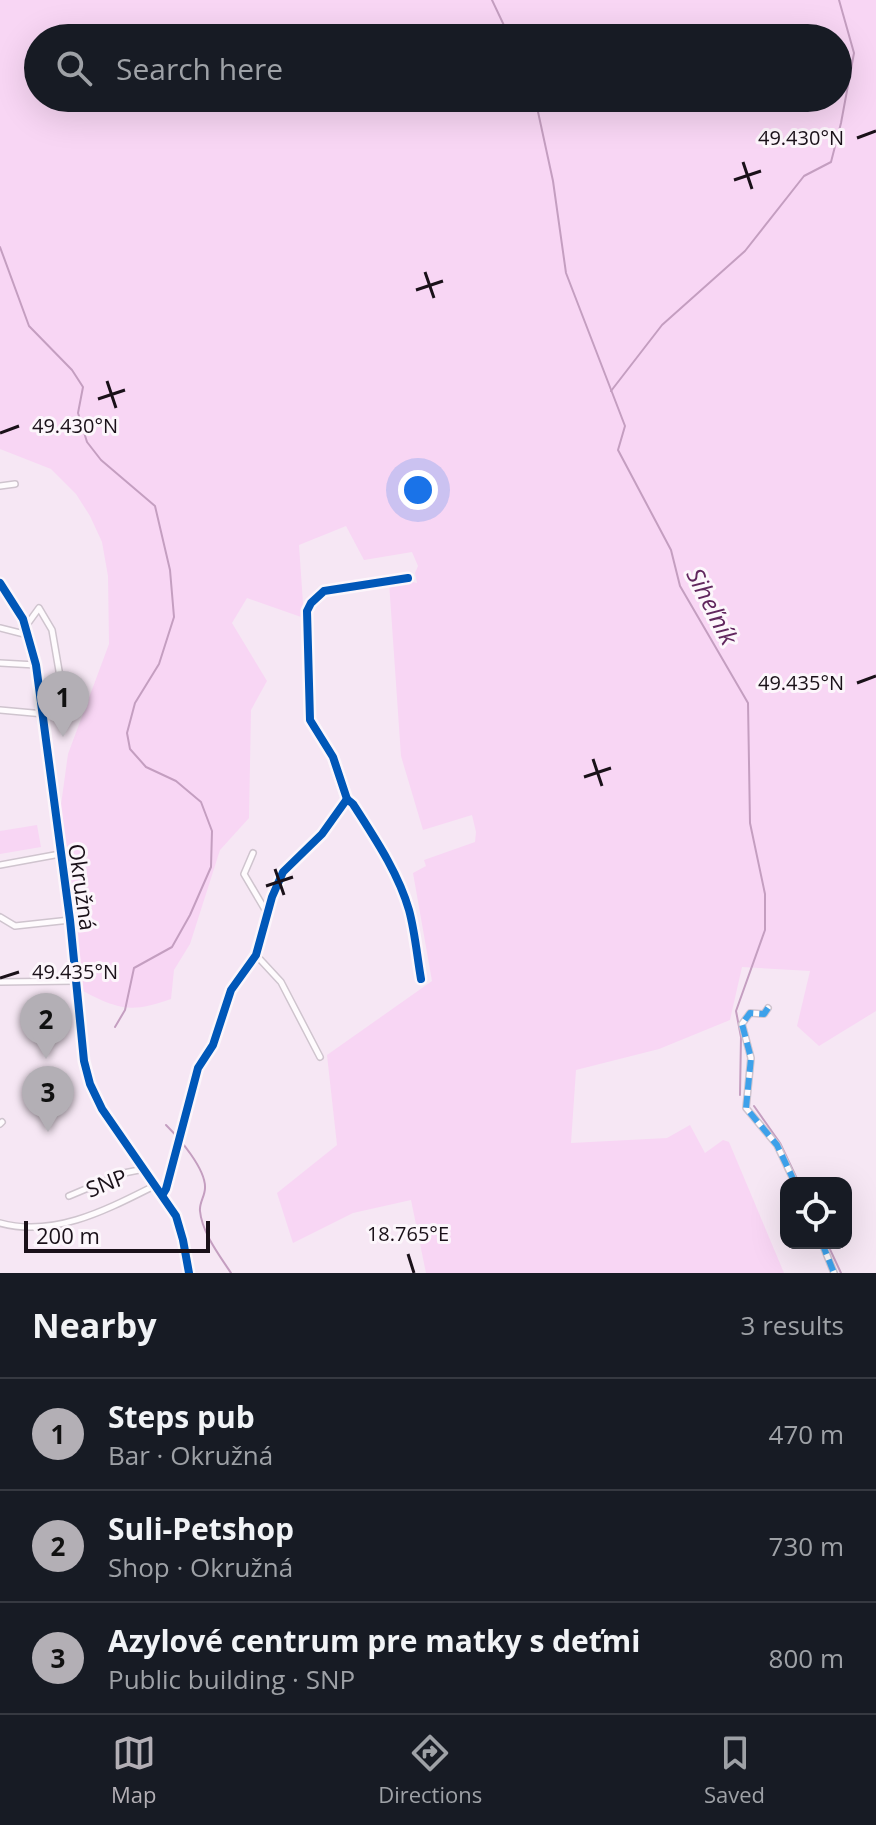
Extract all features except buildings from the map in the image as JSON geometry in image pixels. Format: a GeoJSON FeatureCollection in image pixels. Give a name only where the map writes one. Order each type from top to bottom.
{"type":"FeatureCollection","features":[{"type":"Feature","properties":{"kind":"street"},"geometry":{"type":"LineString","coordinates":[[0,486],[15,484]]}},
{"type":"Feature","properties":{"kind":"street"},"geometry":{"type":"LineString","coordinates":[[408,578],[324,591],[311,603],[307,611],[310,720],[333,757],[347,799],[385,855],[403,896],[409,910],[421,979]]}},
{"type":"Feature","properties":{"kind":"street","name":"Okružná"},"geometry":{"type":"LineString","coordinates":[[0,583],[26,626],[36,665],[70,920],[84,1061],[90,1084],[102,1109],[176,1216],[189,1273]]}},
{"type":"Feature","properties":{"kind":"street"},"geometry":{"type":"LineString","coordinates":[[26,626],[39,608],[52,630],[63,694],[43,711]]}},
{"type":"Feature","properties":{"kind":"street"},"geometry":{"type":"LineString","coordinates":[[0,628],[29,635]]}},
{"type":"Feature","properties":{"kind":"street"},"geometry":{"type":"LineString","coordinates":[[0,663],[36,665]]}},
{"type":"Feature","properties":{"kind":"street"},"geometry":{"type":"LineString","coordinates":[[0,710],[62,708]]}},
{"type":"Feature","properties":{"kind":"street"},"geometry":{"type":"LineString","coordinates":[[163,1194],[198,1068],[213,1045],[231,990],[256,955],[283,872],[322,834],[347,799]]}},
{"type":"Feature","properties":{"kind":"street"},"geometry":{"type":"LineString","coordinates":[[253,853],[244,874],[268,914]]}},
{"type":"Feature","properties":{"kind":"street"},"geometry":{"type":"LineString","coordinates":[[0,865],[60,854]]}},
{"type":"Feature","properties":{"kind":"street"},"geometry":{"type":"LineString","coordinates":[[0,917],[15,926],[70,920]]}},
{"type":"Feature","properties":{"kind":"street"},"geometry":{"type":"LineString","coordinates":[[256,955],[281,982],[320,1057]]}},
{"type":"Feature","properties":{"kind":"street"},"geometry":{"type":"LineString","coordinates":[[0,982],[77,981]]}},
{"type":"Feature","properties":{"kind":"street"},"geometry":{"type":"LineString","coordinates":[[768,1008],[764,1014],[750,1013],[742,1024],[751,1058],[746,1108],[777,1145],[792,1177]]}},
{"type":"Feature","properties":{"kind":"street","name":"SNP"},"geometry":{"type":"LineString","coordinates":[[69,1196],[124,1173],[144,1169]]}},
{"type":"Feature","properties":{"kind":"street","name":"SNP"},"geometry":{"type":"LineString","coordinates":[[0,1223],[30,1228],[53,1227],[156,1185]]}},
{"type":"Feature","properties":{"kind":"street"},"geometry":{"type":"LineString","coordinates":[[824,1249],[834,1273]]}},
{"type":"Feature","properties":{"kind":"shaded area"},"geometry":{"type":"Polygon","coordinates":[[[0,0],[876,0],[876,1011],[819,1046],[797,1026],[810,971],[742,967],[730,1020],[659,1049],[576,1070],[571,1143],[667,1138],[690,1125],[705,1153],[723,1140],[729,1142],[784,1273],[426,1273],[411,1200],[353,1213],[293,1243],[277,1193],[337,1145],[327,1055],[432,981],[413,873],[426,866],[424,860],[475,842],[472,815],[423,830],[401,756],[389,582],[417,583],[415,573],[418,566],[412,552],[364,560],[346,526],[299,545],[304,618],[247,598],[232,623],[267,681],[251,710],[249,818],[220,850],[190,944],[174,970],[171,999],[136,1008],[116,1006],[83,991],[60,812],[68,754],[109,644],[108,576],[102,542],[90,516],[76,494],[51,469],[0,449],[0,0]]]}},
{"type":"Feature","properties":{"kind":"shaded area"},"geometry":{"type":"Polygon","coordinates":[[[37,825],[41,847],[0,854],[0,831],[37,825]]]}},
{"type":"Feature","properties":{"kind":"waterway","name":"Siheľník"},"geometry":{"type":"LineString","coordinates":[[492,0],[503,24]]}},
{"type":"Feature","properties":{"kind":"waterway"},"geometry":{"type":"LineString","coordinates":[[839,0],[846,24]]}},
{"type":"Feature","properties":{"kind":"waterway"},"geometry":{"type":"LineString","coordinates":[[852,46],[852,64]]}},
{"type":"Feature","properties":{"kind":"waterway","name":"Siheľník"},"geometry":{"type":"LineString","coordinates":[[538,112],[553,181],[566,273],[625,426],[618,450],[671,550],[680,586],[748,703],[750,823],[765,894],[765,930],[736,1011],[741,1037],[740,1095]]}},
{"type":"Feature","properties":{"kind":"waterway"},"geometry":{"type":"LineString","coordinates":[[611,391],[662,325],[745,251],[804,176],[831,162],[843,112]]}},
{"type":"Feature","properties":{"kind":"waterway"},"geometry":{"type":"LineString","coordinates":[[0,247],[29,326],[72,370],[83,387],[78,413],[87,442],[101,460],[155,506],[170,570],[174,617],[159,664],[135,703],[127,733],[130,749],[146,767],[176,781],[201,802],[212,831],[211,867],[190,915],[172,947],[134,968],[125,1010],[115,1027]]}},
{"type":"Feature","properties":{"kind":"waterway","name":"Siheľník"},"geometry":{"type":"LineString","coordinates":[[754,1106],[780,1143],[796,1177]]}},
{"type":"Feature","properties":{"kind":"waterway"},"geometry":{"type":"LineString","coordinates":[[166,1125],[201,1172],[205,1188],[201,1219],[212,1244],[231,1273]]}},
{"type":"Feature","properties":{"kind":"waterway","name":"Siheľník"},"geometry":{"type":"LineString","coordinates":[[830,1249],[841,1273]]}},
{"type":"Feature","properties":{"kind":"marked path"},"geometry":{"type":"LineString","coordinates":[[768,1008],[764,1014],[750,1013],[742,1024],[751,1058],[746,1108],[777,1145],[792,1177]]}},
{"type":"Feature","properties":{"kind":"marked path"},"geometry":{"type":"LineString","coordinates":[[824,1249],[834,1273]]}},
{"type":"Feature","properties":{"kind":"cycle path"},"geometry":{"type":"LineString","coordinates":[[347,799],[333,757],[310,720],[307,611],[324,591],[408,578]]}},
{"type":"Feature","properties":{"kind":"cycle path"},"geometry":{"type":"LineString","coordinates":[[0,583],[23,619],[36,665],[70,920],[84,1061],[90,1084],[102,1109],[176,1216],[189,1273]]}},
{"type":"Feature","properties":{"kind":"cycle path"},"geometry":{"type":"LineString","coordinates":[[163,1194],[198,1068],[213,1045],[231,990],[256,955],[272,897],[283,872],[322,834],[347,799],[377,842],[404,896],[413,927],[421,979]]}},
{"type":"Feature","properties":{"kind":"place","name":"Steps pub"},"geometry":{"type":"Point","coordinates":[63,737]}},
{"type":"Feature","properties":{"kind":"place","name":"Suli-Petshop"},"geometry":{"type":"Point","coordinates":[46,1059]}},
{"type":"Feature","properties":{"kind":"place","name":"Azylové centrum pre matky s deťmi"},"geometry":{"type":"Point","coordinates":[48,1132]}}]}
